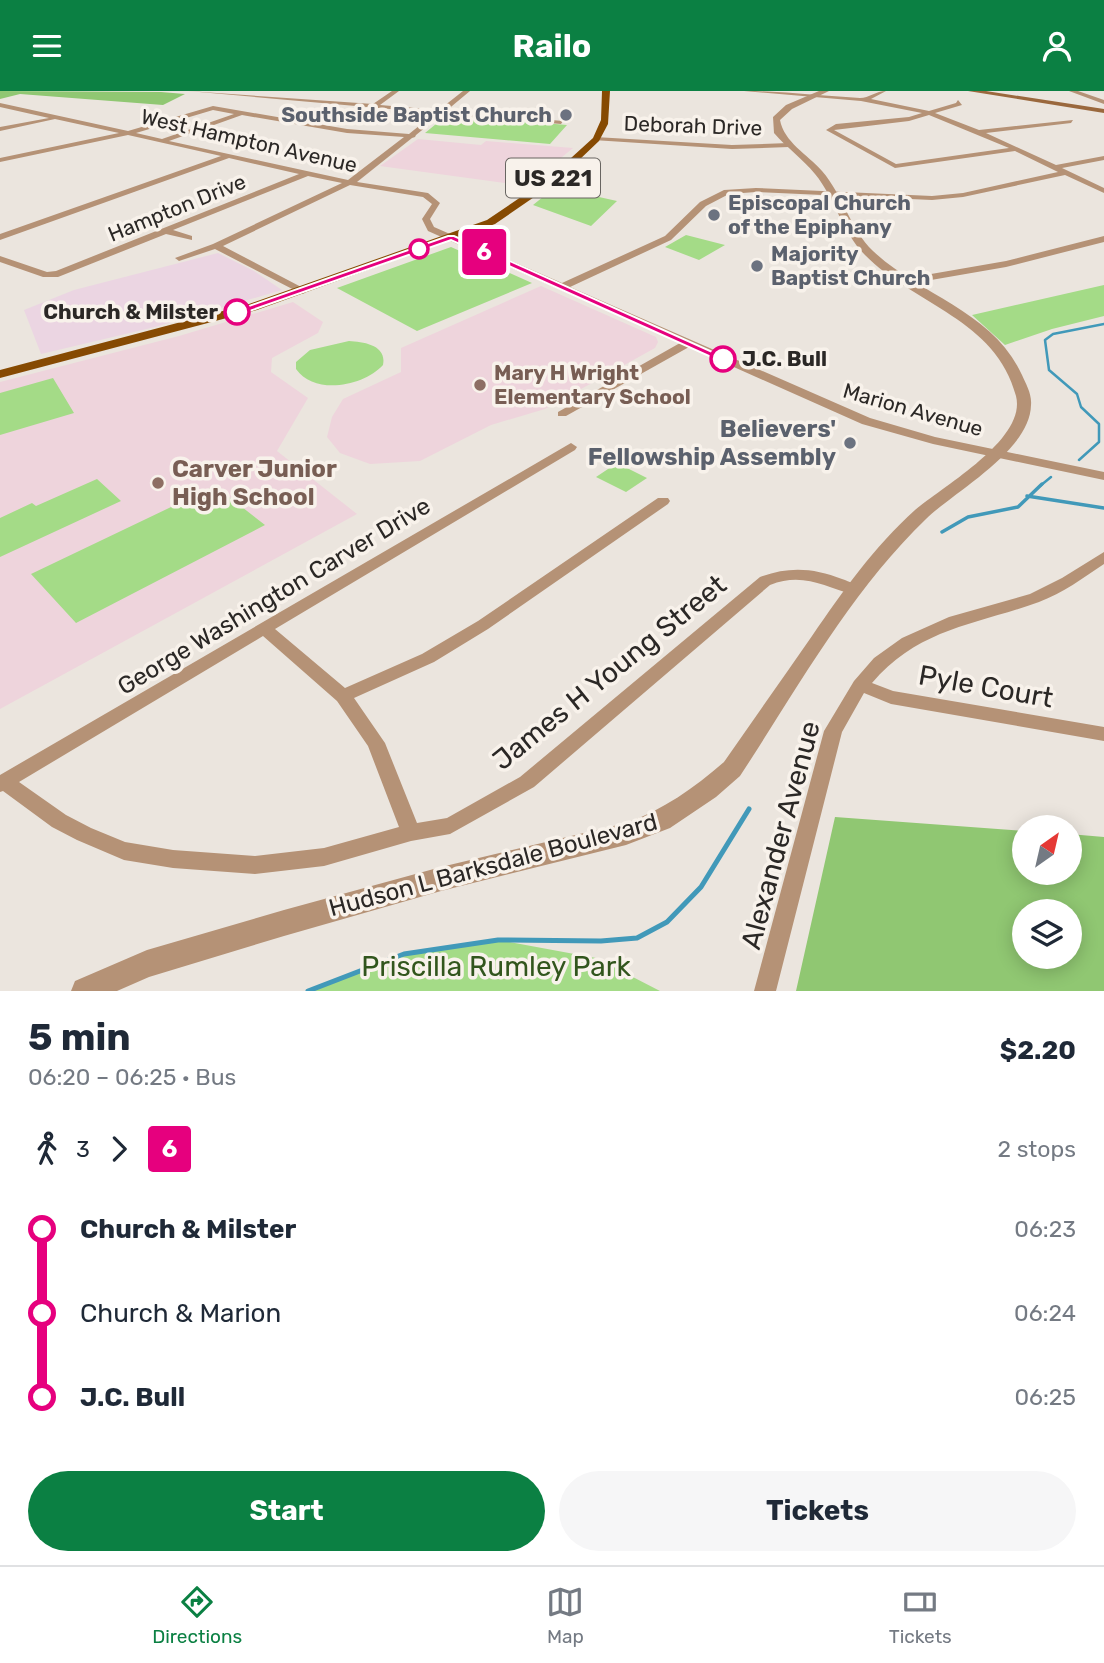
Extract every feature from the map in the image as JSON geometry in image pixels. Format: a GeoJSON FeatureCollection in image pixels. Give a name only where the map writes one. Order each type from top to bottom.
{"type":"FeatureCollection","features":[{"type":"Feature","properties":{"kind":"main road","name":"US 221"},"geometry":{"type":"LineString","coordinates":[[0,374],[213,319],[302,291],[451,237],[514,210],[595,139],[605,121],[606,91]]}},
{"type":"Feature","properties":{"kind":"main road"},"geometry":{"type":"LineString","coordinates":[[972,91],[1104,111]]}},
{"type":"Feature","properties":{"kind":"street"},"geometry":{"type":"LineString","coordinates":[[191,91],[561,122]]}},
{"type":"Feature","properties":{"kind":"street"},"geometry":{"type":"LineString","coordinates":[[375,106],[396,91]]}},
{"type":"Feature","properties":{"kind":"street"},"geometry":{"type":"LineString","coordinates":[[179,258],[216,246],[350,183],[467,91]]}},
{"type":"Feature","properties":{"kind":"street"},"geometry":{"type":"LineString","coordinates":[[747,91],[821,93],[929,114],[976,132],[1104,191]]}},
{"type":"Feature","properties":{"kind":"street"},"geometry":{"type":"LineString","coordinates":[[864,100],[883,91]]}},
{"type":"Feature","properties":{"kind":"street"},"geometry":{"type":"LineString","coordinates":[[1072,91],[1104,102]]}},
{"type":"Feature","properties":{"kind":"street","name":"Hudson L Barksdale Boulevard"},"geometry":{"type":"LineString","coordinates":[[85,991],[128,971],[217,942],[441,879],[626,834],[662,821],[708,790],[732,769],[854,590],[899,534],[997,453],[1015,430],[1024,410],[1025,399],[1014,367],[999,347],[978,327],[878,262],[862,246],[816,170],[778,134],[776,119],[789,107],[821,93]]}},
{"type":"Feature","properties":{"kind":"street"},"geometry":{"type":"LineString","coordinates":[[958,102],[960,104],[929,114],[835,126],[830,131],[888,164],[901,166],[1013,150]]}},
{"type":"Feature","properties":{"kind":"street","name":"West Hampton Avenue"},"geometry":{"type":"LineString","coordinates":[[0,106],[350,183],[430,197],[436,203],[426,219],[428,226],[451,237]]}},
{"type":"Feature","properties":{"kind":"street"},"geometry":{"type":"LineString","coordinates":[[0,160],[130,133],[213,108],[347,131],[413,136]]}},
{"type":"Feature","properties":{"kind":"street"},"geometry":{"type":"LineString","coordinates":[[164,140],[246,112]]}},
{"type":"Feature","properties":{"kind":"street"},"geometry":{"type":"LineString","coordinates":[[0,129],[60,118]]}},
{"type":"Feature","properties":{"kind":"street"},"geometry":{"type":"LineString","coordinates":[[976,132],[1071,121]]}},
{"type":"Feature","properties":{"kind":"street","name":"Deborah Drive"},"geometry":{"type":"LineString","coordinates":[[595,139],[732,147],[789,145]]}},
{"type":"Feature","properties":{"kind":"street"},"geometry":{"type":"LineString","coordinates":[[0,237],[232,155]]}},
{"type":"Feature","properties":{"kind":"street"},"geometry":{"type":"LineString","coordinates":[[1052,168],[1104,158]]}},
{"type":"Feature","properties":{"kind":"street","name":"Hampton Drive"},"geometry":{"type":"LineString","coordinates":[[0,259],[46,275],[58,274],[309,173]]}},
{"type":"Feature","properties":{"kind":"street"},"geometry":{"type":"LineString","coordinates":[[562,287],[668,238],[703,204],[721,194],[756,190],[906,199],[948,197],[1064,173]]}},
{"type":"Feature","properties":{"kind":"street"},"geometry":{"type":"LineString","coordinates":[[166,231],[189,238]]}},
{"type":"Feature","properties":{"kind":"street","name":"Marion Avenue"},"geometry":{"type":"LineString","coordinates":[[451,237],[866,421],[921,437],[1104,476]]}},
{"type":"Feature","properties":{"kind":"street"},"geometry":{"type":"LineString","coordinates":[[908,281],[1006,264],[1104,239]]}},
{"type":"Feature","properties":{"kind":"street"},"geometry":{"type":"LineString","coordinates":[[216,246],[302,291]]}},
{"type":"Feature","properties":{"kind":"street"},"geometry":{"type":"LineString","coordinates":[[562,414],[688,343]]}},
{"type":"Feature","properties":{"kind":"street","name":"George Washington Carver Drive"},"geometry":{"type":"LineString","coordinates":[[2,783],[571,447]]}},
{"type":"Feature","properties":{"kind":"street"},"geometry":{"type":"LineString","coordinates":[[343,696],[428,659],[472,632],[663,501]]}},
{"type":"Feature","properties":{"kind":"street","name":"Alexander Avenue"},"geometry":{"type":"LineString","coordinates":[[765,991],[833,731],[860,685],[888,656],[908,642],[954,621],[1035,598],[1067,582],[1104,557]]}},
{"type":"Feature","properties":{"kind":"street","name":"James H Young Street"},"geometry":{"type":"LineString","coordinates":[[2,783],[60,821],[124,851],[173,859],[255,865],[324,857],[411,832],[450,826],[527,782],[765,581],[776,576],[805,573],[825,577],[854,590]]}},
{"type":"Feature","properties":{"kind":"street"},"geometry":{"type":"LineString","coordinates":[[264,629],[343,696],[376,743],[411,832]]}},
{"type":"Feature","properties":{"kind":"street","name":"Pyle Court"},"geometry":{"type":"LineString","coordinates":[[860,685],[891,697],[1104,734]]}},
{"type":"Feature","properties":{"kind":"shaded area"},"geometry":{"type":"Polygon","coordinates":[[[418,139],[481,145],[486,141],[573,148],[527,186],[380,166],[418,139]]]}},
{"type":"Feature","properties":{"kind":"shaded area"},"geometry":{"type":"Polygon","coordinates":[[[218,253],[254,271],[282,290],[155,327],[41,354],[24,310],[74,290],[218,253]]]}},
{"type":"Feature","properties":{"kind":"shaded area","name":"Mary H Wright Elementary School"},"geometry":{"type":"Polygon","coordinates":[[[541,286],[656,337],[658,342],[655,348],[545,409],[491,425],[420,461],[370,464],[340,453],[327,437],[332,417],[343,399],[401,372],[401,348],[541,286]]]}},
{"type":"Feature","properties":{"kind":"shaded area","name":"Carver Junior High School"},"geometry":{"type":"Polygon","coordinates":[[[293,302],[323,322],[318,333],[272,358],[271,372],[308,398],[277,451],[357,514],[0,709],[0,382],[179,336],[293,302]]]}},
{"type":"Feature","properties":{"kind":"green space"},"geometry":{"type":"Polygon","coordinates":[[[0,91],[185,94],[163,105],[20,94],[0,99],[0,91]]]}},
{"type":"Feature","properties":{"kind":"green space"},"geometry":{"type":"Polygon","coordinates":[[[447,115],[567,125],[550,144],[425,133],[447,115]]]}},
{"type":"Feature","properties":{"kind":"green space"},"geometry":{"type":"Polygon","coordinates":[[[559,184],[582,187],[590,195],[617,201],[591,226],[533,205],[559,184]]]}},
{"type":"Feature","properties":{"kind":"green space"},"geometry":{"type":"Polygon","coordinates":[[[686,235],[725,245],[699,260],[665,247],[686,235]]]}},
{"type":"Feature","properties":{"kind":"green space"},"geometry":{"type":"Polygon","coordinates":[[[451,247],[532,283],[417,331],[337,288],[451,247]]]}},
{"type":"Feature","properties":{"kind":"green space"},"geometry":{"type":"Polygon","coordinates":[[[1104,285],[1104,316],[1052,329],[1005,345],[972,315],[1104,285]]]}},
{"type":"Feature","properties":{"kind":"green space"},"geometry":{"type":"Polygon","coordinates":[[[349,341],[378,349],[383,365],[364,378],[340,385],[315,383],[296,369],[296,362],[310,350],[349,341]]]}},
{"type":"Feature","properties":{"kind":"green space"},"geometry":{"type":"Polygon","coordinates":[[[53,378],[74,413],[0,435],[0,393],[53,378]]]}},
{"type":"Feature","properties":{"kind":"green space"},"geometry":{"type":"Polygon","coordinates":[[[617,463],[647,478],[626,492],[596,477],[617,463]]]}},
{"type":"Feature","properties":{"kind":"green space"},"geometry":{"type":"Polygon","coordinates":[[[97,479],[121,501],[0,557],[0,518],[32,503],[36,506],[97,479]]]}},
{"type":"Feature","properties":{"kind":"green space"},"geometry":{"type":"Polygon","coordinates":[[[215,486],[265,525],[76,623],[31,574],[215,486]]]}},
{"type":"Feature","properties":{"kind":"green space"},"geometry":{"type":"Polygon","coordinates":[[[835,817],[1012,830],[1012,885],[1082,885],[1082,835],[1104,837],[1104,991],[796,991],[835,817]]]}},
{"type":"Feature","properties":{"kind":"green space","name":"Priscilla Rumley Park"},"geometry":{"type":"Polygon","coordinates":[[[498,940],[596,958],[660,991],[308,991],[404,954],[498,940]]]}},
{"type":"Feature","properties":{"kind":"waterway"},"geometry":{"type":"LineString","coordinates":[[1079,460],[1099,442],[1099,424],[1081,407],[1077,394],[1049,370],[1045,340],[1053,334],[1104,324]]}},
{"type":"Feature","properties":{"kind":"waterway"},"geometry":{"type":"LineString","coordinates":[[1040,486],[1051,477]]}},
{"type":"Feature","properties":{"kind":"waterway"},"geometry":{"type":"LineString","coordinates":[[1029,496],[1042,484]]}},
{"type":"Feature","properties":{"kind":"waterway"},"geometry":{"type":"LineString","coordinates":[[942,532],[968,517],[1018,507],[1029,496]]}},
{"type":"Feature","properties":{"kind":"waterway"},"geometry":{"type":"LineString","coordinates":[[1029,496],[1104,508]]}},
{"type":"Feature","properties":{"kind":"waterway"},"geometry":{"type":"LineString","coordinates":[[308,991],[404,954],[498,940],[601,941],[637,938],[667,922],[701,887],[749,809]]}},
{"type":"Feature","properties":{"kind":"bus line","name":"6"},"geometry":{"type":"LineString","coordinates":[[237,312],[451,237],[723,359]]}},
{"type":"Feature","properties":{"kind":"place","name":"Southside Baptist Church"},"geometry":{"type":"Point","coordinates":[566,115]}},
{"type":"Feature","properties":{"kind":"place","name":"Episcopal Church of the Epiphany"},"geometry":{"type":"Point","coordinates":[714,215]}},
{"type":"Feature","properties":{"kind":"place","name":"Majority Baptist Church"},"geometry":{"type":"Point","coordinates":[757,266]}},
{"type":"Feature","properties":{"kind":"place","name":"Church & Milster"},"geometry":{"type":"Point","coordinates":[237,312]}},
{"type":"Feature","properties":{"kind":"place","name":"J.C. Bull"},"geometry":{"type":"Point","coordinates":[723,359]}},
{"type":"Feature","properties":{"kind":"place","name":"Mary H Wright Elementary School"},"geometry":{"type":"Point","coordinates":[480,385]}},
{"type":"Feature","properties":{"kind":"place","name":"Believers' Fellowship Assembly"},"geometry":{"type":"Point","coordinates":[850,443]}},
{"type":"Feature","properties":{"kind":"place","name":"Carver Junior High School"},"geometry":{"type":"Point","coordinates":[158,483]}}]}
